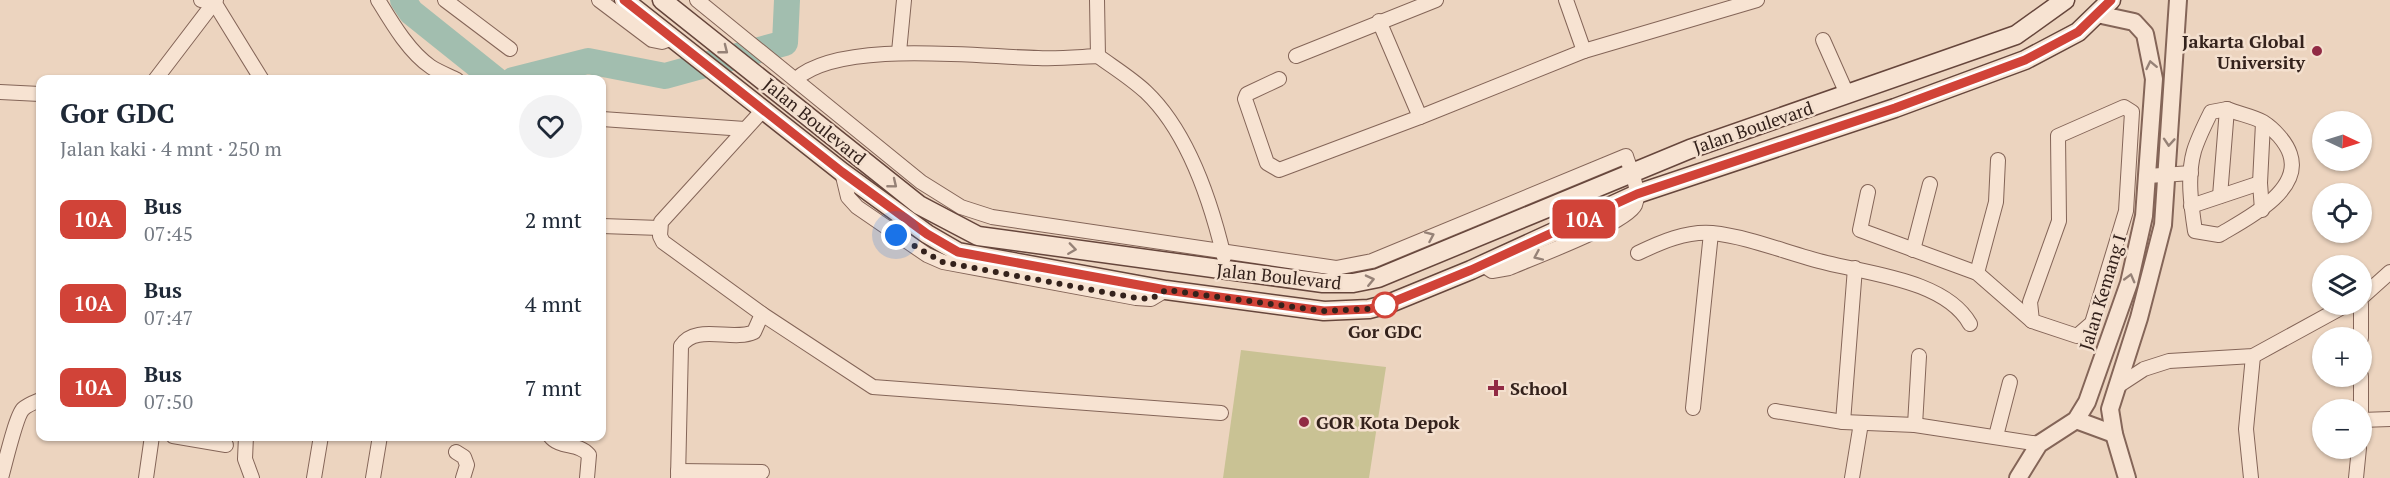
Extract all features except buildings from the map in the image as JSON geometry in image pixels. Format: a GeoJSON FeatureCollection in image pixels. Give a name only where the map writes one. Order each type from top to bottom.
{"type":"FeatureCollection","features":[{"type":"Feature","properties":{"kind":"main road","name":"Jalan Boulevard"},"geometry":{"type":"LineString","coordinates":[[624,0],[842,172],[927,234],[958,252],[1166,290],[1324,311],[1369,309],[1388,304],[1483,265],[1637,194],[1884,112],[2025,60],[2078,32],[2112,0]]}},
{"type":"Feature","properties":{"kind":"main road","name":"Jalan Boulevard"},"geometry":{"type":"LineString","coordinates":[[662,0],[919,205],[978,236],[1323,283],[1353,283],[1378,278],[1629,164],[1847,94],[2016,35],[2066,0]]}},
{"type":"Feature","properties":{"kind":"main road"},"geometry":{"type":"LineString","coordinates":[[676,41],[693,25]]}},
{"type":"Feature","properties":{"kind":"main road"},"geometry":{"type":"LineString","coordinates":[[1261,275],[1261,303]]}},
{"type":"Feature","properties":{"kind":"street"},"geometry":{"type":"LineString","coordinates":[[378,0],[395,28],[431,73]]}},
{"type":"Feature","properties":{"kind":"street"},"geometry":{"type":"LineString","coordinates":[[445,0],[510,49]]}},
{"type":"Feature","properties":{"kind":"street"},"geometry":{"type":"LineString","coordinates":[[599,0],[652,40],[676,41]]}},
{"type":"Feature","properties":{"kind":"street"},"geometry":{"type":"LineString","coordinates":[[697,0],[921,182],[962,207],[992,217],[1336,268],[1372,261],[1629,164],[1637,194]]}},
{"type":"Feature","properties":{"kind":"street"},"geometry":{"type":"LineString","coordinates":[[899,52],[904,0]]}},
{"type":"Feature","properties":{"kind":"street"},"geometry":{"type":"LineString","coordinates":[[1097,0],[1098,56]]}},
{"type":"Feature","properties":{"kind":"street"},"geometry":{"type":"LineString","coordinates":[[1296,56],[1436,0]]}},
{"type":"Feature","properties":{"kind":"street"},"geometry":{"type":"LineString","coordinates":[[1566,0],[1584,51]]}},
{"type":"Feature","properties":{"kind":"street"},"geometry":{"type":"LineString","coordinates":[[1279,79],[1246,94],[1245,99],[1267,163],[1279,170],[1420,117],[1584,51],[1740,2],[1757,0]]}},
{"type":"Feature","properties":{"kind":"street"},"geometry":{"type":"LineString","coordinates":[[2127,478],[2114,434],[2110,409],[2139,318],[2163,225],[2178,0]]}},
{"type":"Feature","properties":{"kind":"street"},"geometry":{"type":"LineString","coordinates":[[158,75],[210,1],[259,75]]}},
{"type":"Feature","properties":{"kind":"street","name":"Jalan Kemang I"},"geometry":{"type":"LineString","coordinates":[[2018,478],[2039,444],[2076,420],[2087,402],[2129,283],[2144,216],[2154,98],[2154,78],[2145,34],[2134,22],[2097,14]]}},
{"type":"Feature","properties":{"kind":"street"},"geometry":{"type":"LineString","coordinates":[[1379,21],[1420,117]]}},
{"type":"Feature","properties":{"kind":"street"},"geometry":{"type":"LineString","coordinates":[[1823,40],[1847,94]]}},
{"type":"Feature","properties":{"kind":"street"},"geometry":{"type":"LineString","coordinates":[[796,79],[806,70],[832,63],[899,52],[1040,58],[1098,56],[1146,92],[1167,118],[1203,186],[1216,218],[1227,271]]}},
{"type":"Feature","properties":{"kind":"street"},"geometry":{"type":"LineString","coordinates":[[0,92],[36,94]]}},
{"type":"Feature","properties":{"kind":"street"},"geometry":{"type":"LineString","coordinates":[[2032,321],[2030,302],[2059,221],[2058,136],[2124,107],[2154,98]]}},
{"type":"Feature","properties":{"kind":"street"},"geometry":{"type":"LineString","coordinates":[[1868,192],[1860,230],[1977,273],[2032,321],[2077,336],[2092,324],[2126,211],[2132,112],[2124,107]]}},
{"type":"Feature","properties":{"kind":"street"},"geometry":{"type":"LineString","coordinates":[[2220,196],[2228,109]]}},
{"type":"Feature","properties":{"kind":"street"},"geometry":{"type":"LineString","coordinates":[[2228,109],[2263,123],[2287,144],[2293,163],[2291,178],[2262,210],[2219,235],[2195,231],[2191,206],[2194,151],[2211,112],[2228,109]]}},
{"type":"Feature","properties":{"kind":"street"},"geometry":{"type":"LineString","coordinates":[[763,110],[664,216],[660,228],[663,242],[762,314],[873,387],[1221,413]]}},
{"type":"Feature","properties":{"kind":"street"},"geometry":{"type":"LineString","coordinates":[[606,119],[745,129]]}},
{"type":"Feature","properties":{"kind":"street"},"geometry":{"type":"LineString","coordinates":[[2262,210],[2259,183],[2263,123]]}},
{"type":"Feature","properties":{"kind":"street"},"geometry":{"type":"LineString","coordinates":[[1977,273],[1996,202],[1998,159]]}},
{"type":"Feature","properties":{"kind":"street"},"geometry":{"type":"LineString","coordinates":[[2148,176],[2191,173]]}},
{"type":"Feature","properties":{"kind":"street"},"geometry":{"type":"LineString","coordinates":[[2191,206],[2259,183]]}},
{"type":"Feature","properties":{"kind":"street"},"geometry":{"type":"LineString","coordinates":[[1913,250],[1930,184]]}},
{"type":"Feature","properties":{"kind":"street"},"geometry":{"type":"LineString","coordinates":[[606,226],[660,228]]}},
{"type":"Feature","properties":{"kind":"street"},"geometry":{"type":"LineString","coordinates":[[1693,408],[1711,233]]}},
{"type":"Feature","properties":{"kind":"street"},"geometry":{"type":"LineString","coordinates":[[1638,253],[1670,238],[1711,233],[1888,275],[1953,302],[1970,324]]}},
{"type":"Feature","properties":{"kind":"street"},"geometry":{"type":"LineString","coordinates":[[1843,422],[1855,268]]}},
{"type":"Feature","properties":{"kind":"street"},"geometry":{"type":"LineString","coordinates":[[2372,288],[2390,272]]}},
{"type":"Feature","properties":{"kind":"street"},"geometry":{"type":"LineString","coordinates":[[2118,312],[2139,318]]}},
{"type":"Feature","properties":{"kind":"street"},"geometry":{"type":"LineString","coordinates":[[762,314],[754,332],[745,336],[711,334],[691,337],[681,346],[678,475],[762,472]]}},
{"type":"Feature","properties":{"kind":"street"},"geometry":{"type":"LineString","coordinates":[[2120,380],[2169,361],[2253,356],[2328,315]]}},
{"type":"Feature","properties":{"kind":"street"},"geometry":{"type":"LineString","coordinates":[[1915,425],[1919,356]]}},
{"type":"Feature","properties":{"kind":"street"},"geometry":{"type":"LineString","coordinates":[[2251,478],[2246,429],[2253,356]]}},
{"type":"Feature","properties":{"kind":"street"},"geometry":{"type":"LineString","coordinates":[[1996,436],[2010,382]]}},
{"type":"Feature","properties":{"kind":"street"},"geometry":{"type":"LineString","coordinates":[[1,478],[17,419],[23,408],[36,402]]}},
{"type":"Feature","properties":{"kind":"street"},"geometry":{"type":"LineString","coordinates":[[1775,411],[1843,422],[1915,425],[2039,444]]}},
{"type":"Feature","properties":{"kind":"street"},"geometry":{"type":"LineString","coordinates":[[2372,420],[2390,419]]}},
{"type":"Feature","properties":{"kind":"street"},"geometry":{"type":"LineString","coordinates":[[2076,420],[2114,434]]}},
{"type":"Feature","properties":{"kind":"street"},"geometry":{"type":"LineString","coordinates":[[1852,478],[1861,423]]}},
{"type":"Feature","properties":{"kind":"street"},"geometry":{"type":"LineString","coordinates":[[146,478],[151,441]]}},
{"type":"Feature","properties":{"kind":"street"},"geometry":{"type":"LineString","coordinates":[[202,441],[226,445]]}},
{"type":"Feature","properties":{"kind":"street"},"geometry":{"type":"LineString","coordinates":[[246,441],[245,459],[252,478]]}},
{"type":"Feature","properties":{"kind":"street"},"geometry":{"type":"LineString","coordinates":[[314,478],[320,441]]}},
{"type":"Feature","properties":{"kind":"street"},"geometry":{"type":"LineString","coordinates":[[373,478],[379,441]]}},
{"type":"Feature","properties":{"kind":"street"},"geometry":{"type":"LineString","coordinates":[[556,441],[560,444],[578,446],[586,451],[589,455],[587,478]]}},
{"type":"Feature","properties":{"kind":"street"},"geometry":{"type":"LineString","coordinates":[[456,452],[464,457],[467,465],[463,478]]}},
{"type":"Feature","properties":{"kind":"street"},"geometry":{"type":"LineString","coordinates":[[2356,478],[2358,459]]}},
{"type":"Feature","properties":{"kind":"shaded area","name":"GOR Kota Depok"},"geometry":{"type":"Polygon","coordinates":[[[1241,350],[1386,367],[1369,478],[1223,478],[1241,350]]]}},
{"type":"Feature","properties":{"kind":"waterway"},"geometry":{"type":"LineString","coordinates":[[403,0],[411,12],[490,75]]}},
{"type":"Feature","properties":{"kind":"waterway"},"geometry":{"type":"LineString","coordinates":[[533,75],[588,61],[665,76],[785,43],[787,0]]}},
{"type":"Feature","properties":{"kind":"bus line","name":"10A"},"geometry":{"type":"LineString","coordinates":[[624,0],[842,172],[927,234],[958,252],[1166,290],[1324,311],[1369,309],[1388,304],[1471,270],[1637,194],[1895,108],[2025,60],[2078,32],[2111,0]]}},
{"type":"Feature","properties":{"kind":"place","name":"Jakarta Global University"},"geometry":{"type":"Point","coordinates":[2317,51]}},
{"type":"Feature","properties":{"kind":"place","name":"Gor GDC"},"geometry":{"type":"Point","coordinates":[1385,305]}},
{"type":"Feature","properties":{"kind":"place","name":"School"},"geometry":{"type":"Point","coordinates":[1496,388]}},
{"type":"Feature","properties":{"kind":"place","name":"GOR Kota Depok"},"geometry":{"type":"Point","coordinates":[1304,422]}},
{"type":"Feature","properties":{"kind":"route"},"geometry":{"type":"LineString","coordinates":[[896,235],[942,262],[1136,298],[1151,299],[1166,290],[1324,311],[1369,309],[1388,304],[1385,305]]}}]}
